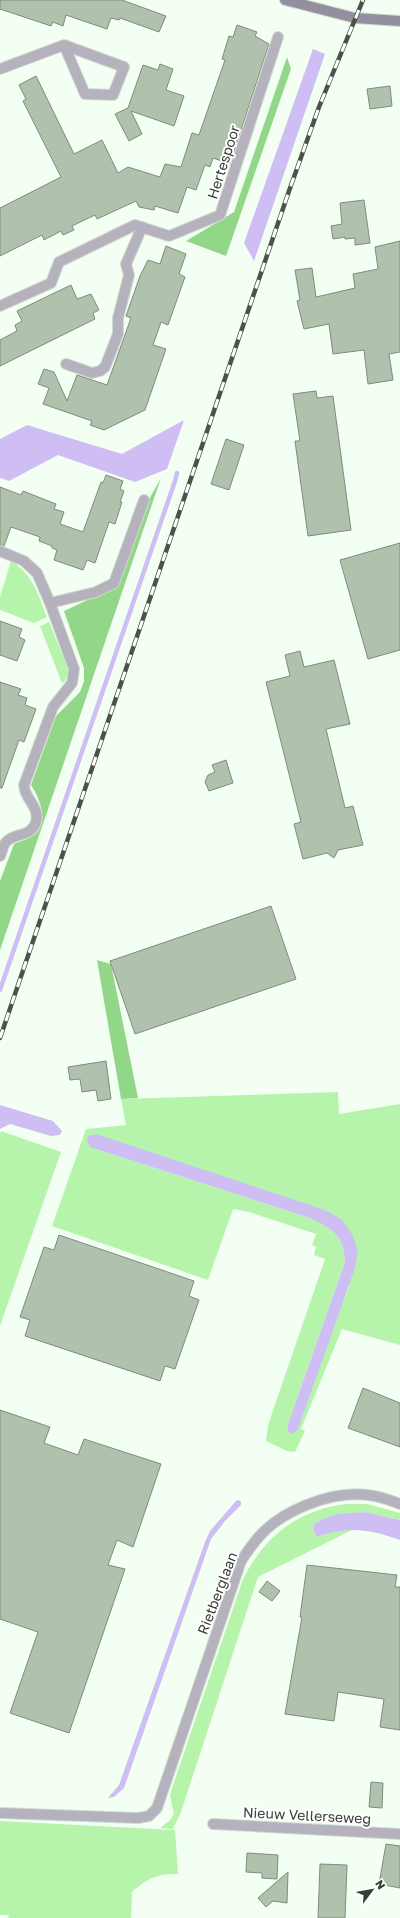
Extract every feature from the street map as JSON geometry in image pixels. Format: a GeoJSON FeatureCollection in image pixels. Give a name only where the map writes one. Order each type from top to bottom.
{"type":"FeatureCollection","features":[{"type":"Feature","properties":{"kind":"main road"},"geometry":{"type":"LineString","coordinates":[[285,0],[355,18],[400,21]]}},
{"type":"Feature","properties":{"kind":"street","name":"Hertespoor"},"geometry":{"type":"LineString","coordinates":[[0,306],[51,283],[59,262],[135,225],[169,236],[220,215],[278,37]]}},
{"type":"Feature","properties":{"kind":"street"},"geometry":{"type":"LineString","coordinates":[[0,68],[64,45],[124,67],[113,95],[84,94],[64,45]]}},
{"type":"Feature","properties":{"kind":"street"},"geometry":{"type":"LineString","coordinates":[[66,364],[92,373],[100,371],[105,367],[118,334],[118,318],[129,275],[126,264],[142,227]]}},
{"type":"Feature","properties":{"kind":"street"},"geometry":{"type":"LineString","coordinates":[[50,603],[96,592],[114,583],[144,500]]}},
{"type":"Feature","properties":{"kind":"street"},"geometry":{"type":"LineString","coordinates":[[0,551],[24,561],[41,579],[73,662],[74,676],[69,688],[56,701],[53,707],[24,785],[24,792],[34,803],[36,822],[32,829],[27,833],[5,842],[0,856]]}},
{"type":"Feature","properties":{"kind":"street","name":"Rietberglaan"},"geometry":{"type":"LineString","coordinates":[[0,1813],[138,1818],[149,1816],[157,1808],[241,1561],[258,1538],[281,1518],[315,1501],[342,1495],[367,1494],[400,1504]]}},
{"type":"Feature","properties":{"kind":"street","name":"Nieuw Vellerseweg"},"geometry":{"type":"LineString","coordinates":[[213,1824],[400,1834]]}},
{"type":"Feature","properties":{"kind":"green space"},"geometry":{"type":"Polygon","coordinates":[[[287,57],[291,69],[226,256],[186,241],[234,212],[287,57]]]}},
{"type":"Feature","properties":{"kind":"green space"},"geometry":{"type":"Polygon","coordinates":[[[161,478],[0,950],[0,881],[14,844],[29,838],[40,828],[42,821],[41,806],[31,785],[56,716],[80,692],[84,681],[84,668],[64,611],[117,586],[148,501],[161,478]]]}},
{"type":"Feature","properties":{"kind":"green space"},"geometry":{"type":"Polygon","coordinates":[[[11,561],[25,573],[34,585],[47,617],[34,623],[0,610],[0,597],[11,561]]]}},
{"type":"Feature","properties":{"kind":"green space"},"geometry":{"type":"Polygon","coordinates":[[[49,622],[67,666],[68,674],[64,683],[61,681],[40,626],[49,622]]]}},
{"type":"Feature","properties":{"kind":"green space"},"geometry":{"type":"Polygon","coordinates":[[[97,960],[111,964],[138,1098],[121,1099],[97,960]]]}},
{"type":"Feature","properties":{"kind":"green space"},"geometry":{"type":"Polygon","coordinates":[[[338,1092],[339,1114],[400,1104],[400,1345],[342,1329],[301,1429],[305,1431],[295,1452],[287,1451],[266,1441],[268,1425],[325,1259],[314,1255],[316,1247],[312,1245],[316,1234],[249,1212],[233,1209],[208,1280],[52,1226],[86,1129],[126,1125],[121,1099],[338,1092]],[[90,1147],[310,1218],[325,1226],[339,1239],[342,1245],[345,1262],[287,1427],[288,1432],[349,1287],[343,1221],[90,1147]]]}},
{"type":"Feature","properties":{"kind":"green space"},"geometry":{"type":"Polygon","coordinates":[[[1,1131],[61,1152],[0,1326],[0,1134],[1,1131]]]}},
{"type":"Feature","properties":{"kind":"green space"},"geometry":{"type":"Polygon","coordinates":[[[367,1504],[400,1513],[400,1520],[364,1512],[325,1518],[314,1524],[313,1531],[317,1537],[334,1531],[354,1529],[258,1577],[181,1812],[173,1829],[160,1828],[170,1820],[174,1814],[170,1796],[171,1791],[243,1579],[251,1564],[271,1540],[294,1521],[308,1514],[339,1505],[367,1504]]]}},
{"type":"Feature","properties":{"kind":"green space"},"geometry":{"type":"Polygon","coordinates":[[[0,1821],[175,1830],[178,1874],[158,1876],[143,1883],[132,1892],[131,1918],[8,1918],[9,1915],[0,1915],[0,1821]]]}},
{"type":"Feature","properties":{"kind":"shaded area"},"geometry":{"type":"Polygon","coordinates":[[[313,49],[325,54],[254,261],[244,243],[313,49]]]}},
{"type":"Feature","properties":{"kind":"shaded area"},"geometry":{"type":"Polygon","coordinates":[[[184,420],[167,469],[135,482],[58,455],[9,481],[0,478],[0,439],[27,425],[122,454],[184,420]]]}},
{"type":"Feature","properties":{"kind":"shaded area"},"geometry":{"type":"Polygon","coordinates":[[[0,1105],[53,1121],[62,1131],[60,1135],[51,1136],[10,1124],[0,1129],[0,1105]]]}},
{"type":"Feature","properties":{"kind":"shaded area"},"geometry":{"type":"Polygon","coordinates":[[[96,1134],[329,1212],[343,1221],[353,1236],[358,1251],[355,1268],[298,1429],[293,1434],[288,1432],[287,1427],[345,1262],[342,1245],[339,1239],[325,1226],[310,1218],[90,1147],[87,1141],[88,1136],[96,1134]]]}},
{"type":"Feature","properties":{"kind":"shaded area"},"geometry":{"type":"Polygon","coordinates":[[[239,1500],[241,1505],[225,1521],[211,1539],[124,1788],[114,1797],[108,1798],[119,1785],[205,1542],[210,1531],[236,1501],[239,1500]]]}},
{"type":"Feature","properties":{"kind":"shaded area"},"geometry":{"type":"Polygon","coordinates":[[[364,1512],[400,1520],[400,1540],[368,1531],[339,1531],[317,1537],[313,1531],[314,1524],[325,1518],[338,1514],[364,1512]]]}},
{"type":"Feature","properties":{"kind":"building"},"geometry":{"type":"Polygon","coordinates":[[[0,0],[122,0],[166,16],[159,32],[120,18],[119,20],[111,18],[107,29],[66,15],[63,26],[53,22],[51,26],[0,9],[0,0]]]}},
{"type":"Feature","properties":{"kind":"building"},"geometry":{"type":"Polygon","coordinates":[[[237,25],[257,32],[255,36],[269,44],[230,164],[213,158],[210,167],[205,165],[196,190],[187,187],[178,213],[155,206],[154,210],[139,207],[136,201],[97,219],[95,215],[72,226],[74,230],[63,235],[61,231],[44,240],[42,235],[0,256],[0,208],[61,177],[23,101],[26,99],[19,85],[36,76],[74,154],[102,140],[118,173],[128,167],[160,177],[165,164],[181,167],[192,133],[199,135],[225,60],[222,59],[229,36],[233,37],[237,25]]]}},
{"type":"Feature","properties":{"kind":"building"},"geometry":{"type":"Polygon","coordinates":[[[160,64],[173,69],[166,90],[184,96],[174,126],[131,111],[142,134],[129,141],[115,114],[128,108],[143,65],[158,70],[160,64]]]}},
{"type":"Feature","properties":{"kind":"building"},"geometry":{"type":"Polygon","coordinates":[[[390,86],[392,106],[370,109],[367,89],[390,86]]]}},
{"type":"Feature","properties":{"kind":"building"},"geometry":{"type":"Polygon","coordinates":[[[364,200],[370,243],[355,245],[355,238],[345,239],[345,237],[333,239],[331,226],[342,224],[340,203],[364,200]]]}},
{"type":"Feature","properties":{"kind":"building"},"geometry":{"type":"Polygon","coordinates":[[[400,241],[400,352],[389,354],[393,380],[368,384],[364,350],[333,354],[329,324],[304,329],[297,301],[300,300],[295,270],[312,268],[316,297],[355,288],[353,274],[378,269],[375,247],[400,241]]]}},
{"type":"Feature","properties":{"kind":"building"},"geometry":{"type":"Polygon","coordinates":[[[166,246],[186,254],[179,274],[185,277],[168,325],[161,322],[153,345],[166,349],[145,410],[104,430],[90,425],[92,421],[43,404],[49,388],[38,384],[44,369],[54,372],[67,401],[77,375],[107,385],[131,318],[126,316],[140,276],[148,260],[160,264],[166,246]]]}},
{"type":"Feature","properties":{"kind":"building"},"geometry":{"type":"Polygon","coordinates":[[[71,285],[77,299],[91,294],[99,310],[93,313],[95,319],[0,366],[0,340],[17,331],[15,325],[22,321],[17,311],[71,285]]]}},
{"type":"Feature","properties":{"kind":"building"},"geometry":{"type":"Polygon","coordinates":[[[316,391],[317,398],[333,396],[351,530],[308,536],[295,441],[300,441],[293,394],[316,391]]]}},
{"type":"Feature","properties":{"kind":"building"},"geometry":{"type":"Polygon","coordinates":[[[226,439],[244,445],[229,490],[211,484],[226,439]]]}},
{"type":"Feature","properties":{"kind":"building"},"geometry":{"type":"Polygon","coordinates":[[[106,475],[123,481],[120,489],[124,491],[115,524],[109,522],[95,563],[87,560],[83,570],[54,560],[57,550],[52,548],[52,546],[39,541],[40,537],[11,527],[4,546],[0,545],[0,487],[21,495],[23,491],[56,504],[54,509],[64,512],[60,524],[83,532],[101,482],[103,483],[106,475]]]}},
{"type":"Feature","properties":{"kind":"building"},"geometry":{"type":"Polygon","coordinates":[[[400,543],[400,650],[368,659],[340,560],[400,543]]]}},
{"type":"Feature","properties":{"kind":"building"},"geometry":{"type":"Polygon","coordinates":[[[0,621],[22,629],[19,637],[25,640],[17,661],[0,655],[0,621]]]}},
{"type":"Feature","properties":{"kind":"building"},"geometry":{"type":"Polygon","coordinates":[[[300,651],[304,667],[334,660],[350,724],[326,729],[345,808],[353,806],[363,845],[338,850],[334,858],[327,853],[303,859],[294,824],[301,822],[266,682],[290,676],[285,655],[300,651]]]}},
{"type":"Feature","properties":{"kind":"building"},"geometry":{"type":"Polygon","coordinates":[[[0,682],[21,689],[18,695],[27,698],[25,705],[36,709],[24,742],[19,740],[2,788],[0,788],[0,682]]]}},
{"type":"Feature","properties":{"kind":"building"},"geometry":{"type":"Polygon","coordinates":[[[226,760],[233,783],[209,791],[205,782],[208,775],[215,772],[212,765],[226,760]]]}},
{"type":"Feature","properties":{"kind":"building"},"geometry":{"type":"Polygon","coordinates":[[[271,906],[296,979],[135,1034],[110,961],[271,906]]]}},
{"type":"Feature","properties":{"kind":"building"},"geometry":{"type":"Polygon","coordinates":[[[106,1061],[111,1099],[98,1101],[96,1090],[82,1092],[80,1079],[70,1080],[68,1067],[106,1061]]]}},
{"type":"Feature","properties":{"kind":"building"},"geometry":{"type":"Polygon","coordinates":[[[59,1235],[194,1281],[189,1296],[199,1300],[175,1369],[165,1366],[160,1381],[25,1336],[30,1320],[20,1317],[44,1247],[54,1250],[59,1235]]]}},
{"type":"Feature","properties":{"kind":"building"},"geometry":{"type":"Polygon","coordinates":[[[363,1388],[400,1403],[400,1447],[348,1428],[363,1388]]]}},
{"type":"Feature","properties":{"kind":"building"},"geometry":{"type":"Polygon","coordinates":[[[0,1410],[50,1427],[44,1443],[78,1455],[84,1439],[161,1464],[133,1547],[117,1540],[108,1565],[125,1569],[69,1733],[10,1713],[38,1632],[0,1619],[0,1410]]]}},
{"type":"Feature","properties":{"kind":"building"},"geometry":{"type":"Polygon","coordinates":[[[307,1565],[397,1575],[395,1587],[400,1587],[400,1730],[380,1727],[384,1699],[338,1692],[334,1721],[285,1714],[302,1617],[300,1617],[307,1565]]]}},
{"type":"Feature","properties":{"kind":"building"},"geometry":{"type":"Polygon","coordinates":[[[267,1581],[280,1591],[272,1601],[259,1592],[267,1581]]]}},
{"type":"Feature","properties":{"kind":"building"},"geometry":{"type":"Polygon","coordinates":[[[371,1782],[383,1783],[382,1808],[369,1807],[371,1782]]]}},
{"type":"Feature","properties":{"kind":"building"},"geometry":{"type":"Polygon","coordinates":[[[386,1844],[400,1846],[400,1888],[379,1884],[386,1844]]]}},
{"type":"Feature","properties":{"kind":"building"},"geometry":{"type":"Polygon","coordinates":[[[247,1853],[278,1855],[277,1879],[262,1878],[262,1873],[246,1872],[247,1853]]]}},
{"type":"Feature","properties":{"kind":"building"},"geometry":{"type":"Polygon","coordinates":[[[320,1864],[347,1865],[345,1918],[318,1918],[320,1864]]]}},
{"type":"Feature","properties":{"kind":"building"},"geometry":{"type":"Polygon","coordinates":[[[288,1872],[287,1903],[273,1901],[266,1907],[258,1898],[288,1872]]]}},
{"type":"Feature","properties":{"kind":"waterway"},"geometry":{"type":"LineString","coordinates":[[0,990],[177,473]]}},
{"type":"Feature","properties":{"kind":"railway"},"geometry":{"type":"LineString","coordinates":[[0,1038],[289,191],[319,107],[363,0]]}}]}
